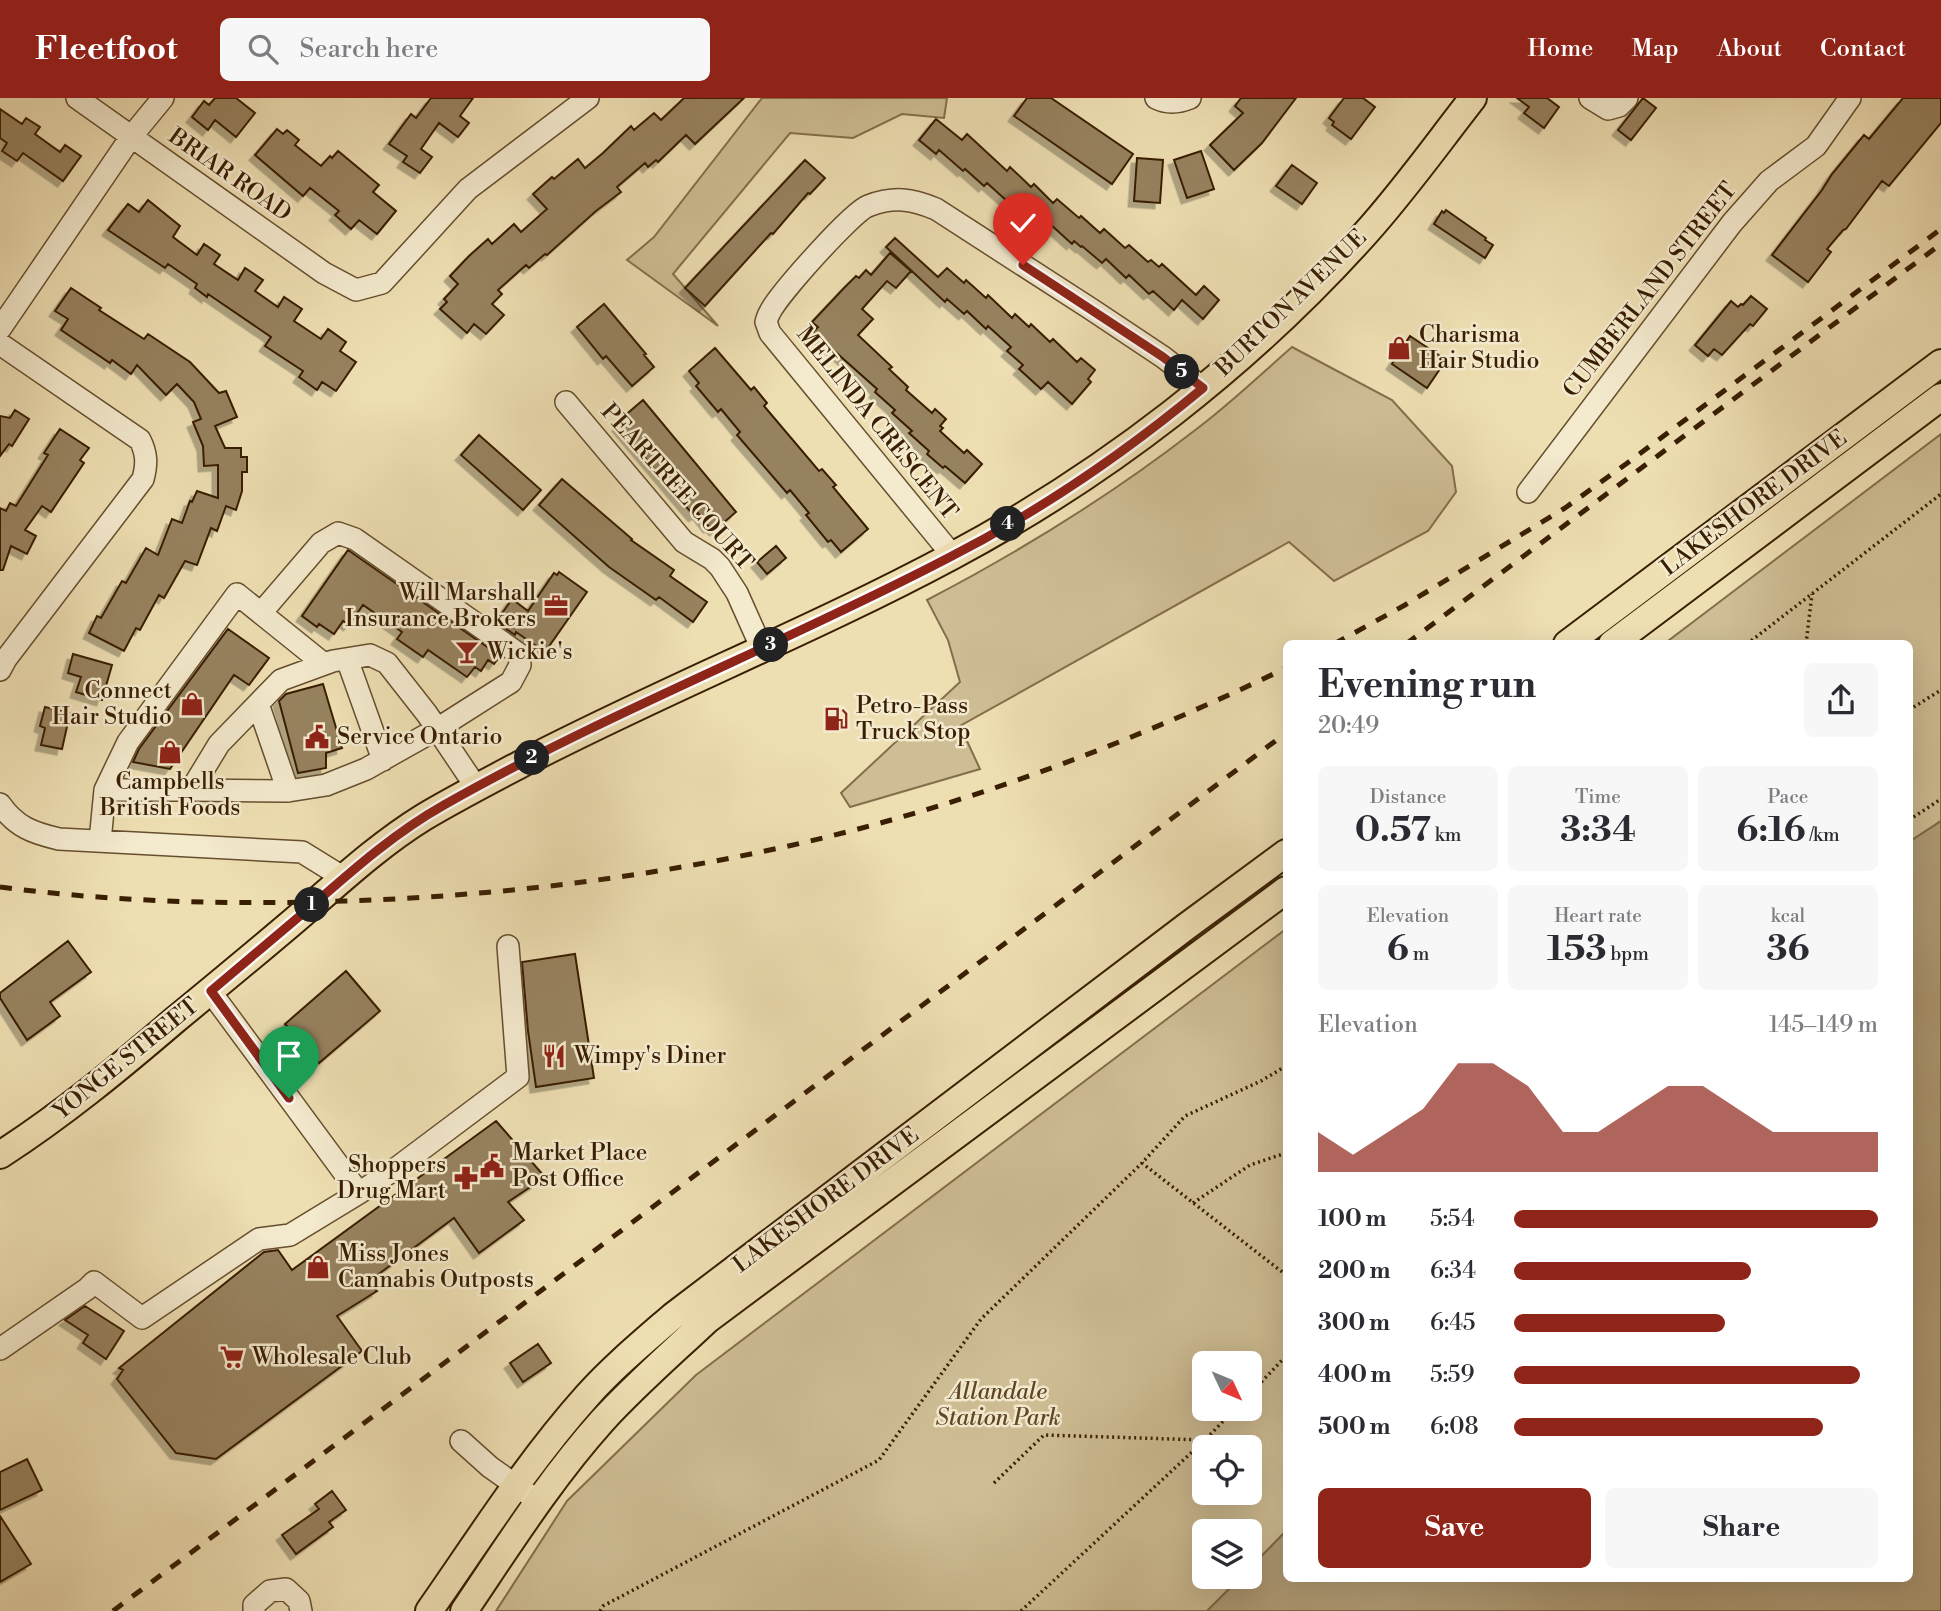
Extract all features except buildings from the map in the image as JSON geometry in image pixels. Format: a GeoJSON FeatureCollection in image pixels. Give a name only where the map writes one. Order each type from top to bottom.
{"type":"FeatureCollection","features":[{"type":"Feature","properties":{"kind":"main road","name":"BURTON AVENUE"},"geometry":{"type":"LineString","coordinates":[[344,877],[387,841],[443,805],[590,729],[953,556],[1067,488],[1158,424],[1267,332],[1365,234],[1473,98]]}},
{"type":"Feature","properties":{"kind":"main road","name":"LAKESHORE DRIVE"},"geometry":{"type":"LineString","coordinates":[[1572,640],[1941,363]]}},
{"type":"Feature","properties":{"kind":"main road","name":"LAKESHORE DRIVE"},"geometry":{"type":"LineString","coordinates":[[1617,640],[1941,397]]}},
{"type":"Feature","properties":{"kind":"main road","name":"LAKESHORE DRIVE"},"geometry":{"type":"LineString","coordinates":[[429,1611],[515,1486],[588,1395],[624,1358],[673,1316],[1283,855]]}},
{"type":"Feature","properties":{"kind":"main road","name":"YONGE STREET"},"geometry":{"type":"LineString","coordinates":[[0,1154],[107,1077],[344,877]]}},
{"type":"Feature","properties":{"kind":"main road","name":"LAKESHORE DRIVE"},"geometry":{"type":"LineString","coordinates":[[464,1611],[539,1500],[602,1421],[651,1371],[707,1321],[1283,892]]}},
{"type":"Feature","properties":{"kind":"street","name":"BRIAR ROAD"},"geometry":{"type":"LineString","coordinates":[[77,98],[324,273],[356,290],[382,283],[468,189],[588,98]]}},
{"type":"Feature","properties":{"kind":"street"},"geometry":{"type":"LineString","coordinates":[[0,329],[131,137],[163,98]]}},
{"type":"Feature","properties":{"kind":"street"},"geometry":{"type":"LineString","coordinates":[[1156,98],[1166,103],[1182,102],[1190,98]]}},
{"type":"Feature","properties":{"kind":"street"},"geometry":{"type":"LineString","coordinates":[[1590,98],[1608,109],[1619,106],[1627,98]]}},
{"type":"Feature","properties":{"kind":"street","name":"CUMBERLAND STREET"},"geometry":{"type":"LineString","coordinates":[[1528,492],[1732,223],[1769,181],[1816,146],[1850,98]]}},
{"type":"Feature","properties":{"kind":"street","name":"MELINDA CRESCENT"},"geometry":{"type":"LineString","coordinates":[[953,556],[771,334],[766,322],[770,311],[804,270],[849,220],[865,207],[899,199],[918,201],[936,209],[1163,357],[1203,388]]}},
{"type":"Feature","properties":{"kind":"street"},"geometry":{"type":"LineString","coordinates":[[0,344],[140,440],[148,464],[143,480],[0,670]]}},
{"type":"Feature","properties":{"kind":"street","name":"PEARTREE COURT"},"geometry":{"type":"LineString","coordinates":[[566,402],[684,542],[720,567],[737,593],[762,649]]}},
{"type":"Feature","properties":{"kind":"street"},"geometry":{"type":"LineString","coordinates":[[105,790],[288,791],[326,785],[366,769],[437,729],[511,681],[520,665],[519,654],[355,539],[338,533],[321,543],[261,613]]}},
{"type":"Feature","properties":{"kind":"street"},"geometry":{"type":"LineString","coordinates":[[100,841],[105,790],[128,742],[237,594],[324,664]]}},
{"type":"Feature","properties":{"kind":"street"},"geometry":{"type":"LineString","coordinates":[[191,790],[219,744],[281,680],[324,664],[370,655],[387,663],[427,713],[477,787]]}},
{"type":"Feature","properties":{"kind":"street"},"geometry":{"type":"LineString","coordinates":[[347,659],[383,760]]}},
{"type":"Feature","properties":{"kind":"street"},"geometry":{"type":"LineString","coordinates":[[258,704],[288,791]]}},
{"type":"Feature","properties":{"kind":"street"},"geometry":{"type":"LineString","coordinates":[[0,804],[15,822],[35,834],[60,839],[302,852],[344,877]]}},
{"type":"Feature","properties":{"kind":"street"},"geometry":{"type":"LineString","coordinates":[[0,1349],[94,1282],[142,1318],[259,1238],[290,1235],[359,1193],[518,1077],[508,946]]}},
{"type":"Feature","properties":{"kind":"street"},"geometry":{"type":"LineString","coordinates":[[211,991],[359,1193]]}},
{"type":"Feature","properties":{"kind":"street"},"geometry":{"type":"LineString","coordinates":[[461,1441],[515,1486],[539,1500]]}},
{"type":"Feature","properties":{"kind":"street"},"geometry":{"type":"LineString","coordinates":[[254,1611],[254,1605],[270,1591],[286,1589],[299,1601],[301,1611]]}},
{"type":"Feature","properties":{"kind":"path"},"geometry":{"type":"LineString","coordinates":[[1752,640],[1941,494]]}},
{"type":"Feature","properties":{"kind":"path"},"geometry":{"type":"LineString","coordinates":[[1806,640],[1812,594]]}},
{"type":"Feature","properties":{"kind":"path"},"geometry":{"type":"LineString","coordinates":[[1913,708],[1941,690]]}},
{"type":"Feature","properties":{"kind":"path"},"geometry":{"type":"LineString","coordinates":[[1913,817],[1941,799]]}},
{"type":"Feature","properties":{"kind":"path"},"geometry":{"type":"LineString","coordinates":[[600,1611],[603,1606],[879,1460],[981,1319],[1142,1163],[1185,1116],[1261,1081],[1283,1068]]}},
{"type":"Feature","properties":{"kind":"path"},"geometry":{"type":"LineString","coordinates":[[1193,1203],[1250,1165],[1283,1154]]}},
{"type":"Feature","properties":{"kind":"path"},"geometry":{"type":"LineString","coordinates":[[1142,1163],[1283,1273]]}},
{"type":"Feature","properties":{"kind":"path"},"geometry":{"type":"LineString","coordinates":[[1262,1381],[1283,1359]]}},
{"type":"Feature","properties":{"kind":"path"},"geometry":{"type":"LineString","coordinates":[[1210,1435],[1223,1421]]}},
{"type":"Feature","properties":{"kind":"path"},"geometry":{"type":"LineString","coordinates":[[994,1483],[1044,1435],[1192,1440]]}},
{"type":"Feature","properties":{"kind":"path"},"geometry":{"type":"LineString","coordinates":[[1020,1611],[1192,1452]]}},
{"type":"Feature","properties":{"kind":"green space"},"geometry":{"type":"Polygon","coordinates":[[[762,98],[947,98],[944,118],[902,114],[853,138],[790,133],[673,274],[718,326],[627,260],[654,237],[762,98]]]}},
{"type":"Feature","properties":{"kind":"green space"},"geometry":{"type":"Polygon","coordinates":[[[1292,347],[1392,400],[1452,466],[1456,492],[1428,531],[1334,581],[1289,542],[960,726],[980,769],[850,807],[841,793],[960,682],[948,640],[927,600],[1031,542],[1130,478],[1207,421],[1292,347]]]}},
{"type":"Feature","properties":{"kind":"green space"},"geometry":{"type":"Polygon","coordinates":[[[1941,434],[1941,821],[1913,839],[1913,640],[1669,640],[1941,434]]]}},
{"type":"Feature","properties":{"kind":"green space","name":"Allandale Station Park"},"geometry":{"type":"Polygon","coordinates":[[[1283,931],[1283,1534],[1262,1556],[1262,1519],[1192,1519],[1192,1589],[1229,1589],[1207,1611],[496,1611],[567,1501],[696,1375],[1283,931]]]}},
{"type":"Feature","properties":{"kind":"shaded area"},"geometry":{"type":"Polygon","coordinates":[[[1941,821],[1941,1611],[1207,1611],[1229,1589],[1262,1589],[1262,1556],[1283,1534],[1283,1582],[1913,1582],[1913,839],[1941,821]]]}},
{"type":"Feature","properties":{"kind":"railway"},"geometry":{"type":"LineString","coordinates":[[1341,640],[1405,605],[1565,508],[1941,229]]}},
{"type":"Feature","properties":{"kind":"railway"},"geometry":{"type":"LineString","coordinates":[[1411,640],[1941,244]]}},
{"type":"Feature","properties":{"kind":"railway"},"geometry":{"type":"LineString","coordinates":[[0,887],[86,896],[259,903],[461,895],[634,875],[806,842],[930,809],[1111,745],[1283,669]]}},
{"type":"Feature","properties":{"kind":"railway"},"geometry":{"type":"LineString","coordinates":[[113,1611],[1283,735]]}},
{"type":"Feature","properties":{"kind":"place","name":"Charisma Hair Studio"},"geometry":{"type":"Point","coordinates":[1399,348]}},
{"type":"Feature","properties":{"kind":"place","name":"Will Marshall Insurance Brokers"},"geometry":{"type":"Point","coordinates":[556,606]}},
{"type":"Feature","properties":{"kind":"place","name":"Wickie's"},"geometry":{"type":"Point","coordinates":[467,652]}},
{"type":"Feature","properties":{"kind":"place","name":"Connect Hair Studio"},"geometry":{"type":"Point","coordinates":[192,704]}},
{"type":"Feature","properties":{"kind":"place","name":"Petro-Pass Truck Stop"},"geometry":{"type":"Point","coordinates":[836,719]}},
{"type":"Feature","properties":{"kind":"place","name":"Service Ontario"},"geometry":{"type":"Point","coordinates":[317,737]}},
{"type":"Feature","properties":{"kind":"place","name":"Campbells British Foods"},"geometry":{"type":"Point","coordinates":[170,752]}},
{"type":"Feature","properties":{"kind":"place","name":"Wimpy's Diner"},"geometry":{"type":"Point","coordinates":[554,1056]}},
{"type":"Feature","properties":{"kind":"place","name":"Market Place Post Office"},"geometry":{"type":"Point","coordinates":[492,1166]}},
{"type":"Feature","properties":{"kind":"place","name":"Shoppers Drug Mart"},"geometry":{"type":"Point","coordinates":[466,1178]}},
{"type":"Feature","properties":{"kind":"place","name":"Miss Jones Cannabis Outposts"},"geometry":{"type":"Point","coordinates":[318,1267]}},
{"type":"Feature","properties":{"kind":"place","name":"Wholesale Club"},"geometry":{"type":"Point","coordinates":[232,1357]}},
{"type":"Feature","properties":{"kind":"route"},"geometry":{"type":"LineString","coordinates":[[289,1098],[211,991],[387,841],[443,805],[566,740],[836,614],[953,556],[1067,488],[1158,424],[1203,388],[1163,357],[1023,265]]}}]}
